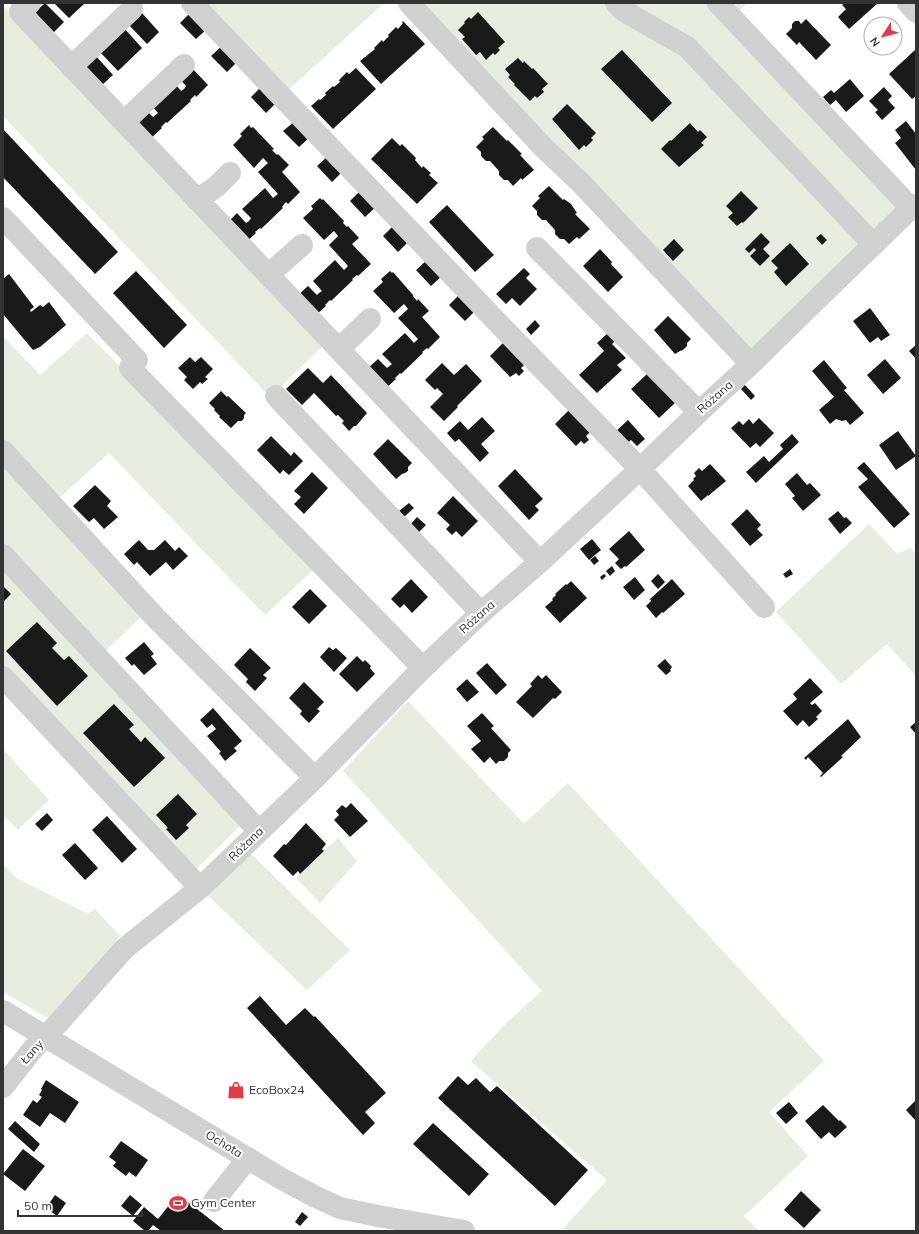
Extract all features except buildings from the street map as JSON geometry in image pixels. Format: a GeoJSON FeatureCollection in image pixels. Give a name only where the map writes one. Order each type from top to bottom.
{"type":"FeatureCollection","features":[{"type":"Feature","properties":{"kind":"street"},"geometry":{"type":"LineString","coordinates":[[30,3],[20,12],[540,562]]}},
{"type":"Feature","properties":{"kind":"street"},"geometry":{"type":"LineString","coordinates":[[192,3],[490,315],[640,469],[764,607]]}},
{"type":"Feature","properties":{"kind":"street"},"geometry":{"type":"LineString","coordinates":[[409,3],[542,147],[581,183],[751,364]]}},
{"type":"Feature","properties":{"kind":"street"},"geometry":{"type":"LineString","coordinates":[[616,3],[624,11],[687,47],[873,244]]}},
{"type":"Feature","properties":{"kind":"street"},"geometry":{"type":"LineString","coordinates":[[718,3],[914,207]]}},
{"type":"Feature","properties":{"kind":"street"},"geometry":{"type":"LineString","coordinates":[[908,3],[916,12]]}},
{"type":"Feature","properties":{"kind":"street"},"geometry":{"type":"LineString","coordinates":[[71,67],[132,9]]}},
{"type":"Feature","properties":{"kind":"street"},"geometry":{"type":"LineString","coordinates":[[124,122],[184,65]]}},
{"type":"Feature","properties":{"kind":"street"},"geometry":{"type":"LineString","coordinates":[[197,200],[217,186],[230,173]]}},
{"type":"Feature","properties":{"kind":"street","name":"Różana"},"geometry":{"type":"LineString","coordinates":[[46,1036],[124,949],[200,888],[315,778],[423,668],[481,613],[540,562],[640,469],[751,364],[873,244],[914,207]]}},
{"type":"Feature","properties":{"kind":"street"},"geometry":{"type":"LineString","coordinates":[[3,218],[136,360],[130,368],[423,668]]}},
{"type":"Feature","properties":{"kind":"street"},"geometry":{"type":"LineString","coordinates":[[268,275],[302,245]]}},
{"type":"Feature","properties":{"kind":"street"},"geometry":{"type":"LineString","coordinates":[[537,248],[699,412]]}},
{"type":"Feature","properties":{"kind":"street"},"geometry":{"type":"LineString","coordinates":[[339,349],[370,319]]}},
{"type":"Feature","properties":{"kind":"street"},"geometry":{"type":"LineString","coordinates":[[276,396],[481,613]]}},
{"type":"Feature","properties":{"kind":"street"},"geometry":{"type":"LineString","coordinates":[[3,451],[154,616],[315,778]]}},
{"type":"Feature","properties":{"kind":"street"},"geometry":{"type":"LineString","coordinates":[[3,555],[259,831]]}},
{"type":"Feature","properties":{"kind":"street"},"geometry":{"type":"LineString","coordinates":[[3,677],[200,888]]}},
{"type":"Feature","properties":{"kind":"street","name":"Ochota"},"geometry":{"type":"LineString","coordinates":[[3,1011],[302,1190],[340,1208],[464,1231]]}},
{"type":"Feature","properties":{"kind":"street","name":"Łany"},"geometry":{"type":"LineString","coordinates":[[3,1087],[33,1049],[46,1036]]}},
{"type":"Feature","properties":{"kind":"street"},"geometry":{"type":"LineString","coordinates":[[214,1201],[248,1158]]}},
{"type":"Feature","properties":{"kind":"shaded area"},"geometry":{"type":"Polygon","coordinates":[[[202,3],[384,3],[287,91],[202,3]]]}},
{"type":"Feature","properties":{"kind":"shaded area"},"geometry":{"type":"Polygon","coordinates":[[[419,3],[747,3],[728,22],[903,205],[750,354],[419,3]]]}},
{"type":"Feature","properties":{"kind":"shaded area"},"geometry":{"type":"Polygon","coordinates":[[[3,6],[323,346],[270,397],[3,116],[3,6]]]}},
{"type":"Feature","properties":{"kind":"shaded area"},"geometry":{"type":"Polygon","coordinates":[[[87,333],[158,405],[314,569],[265,615],[109,453],[56,501],[3,445],[3,336],[40,375],[87,333]]]}},
{"type":"Feature","properties":{"kind":"shaded area"},"geometry":{"type":"Polygon","coordinates":[[[3,459],[146,612],[102,654],[3,548],[3,459]]]}},
{"type":"Feature","properties":{"kind":"shaded area"},"geometry":{"type":"Polygon","coordinates":[[[869,524],[897,554],[910,548],[916,553],[916,676],[887,644],[841,684],[776,612],[869,524]]]}},
{"type":"Feature","properties":{"kind":"shaded area"},"geometry":{"type":"Polygon","coordinates":[[[3,567],[244,822],[186,879],[3,685],[3,567]]]}},
{"type":"Feature","properties":{"kind":"shaded area"},"geometry":{"type":"Polygon","coordinates":[[[408,701],[524,824],[568,783],[824,1061],[769,1112],[808,1156],[744,1216],[759,1231],[571,1231],[563,1229],[607,1180],[471,1061],[507,1022],[542,991],[343,771],[408,701]]]}},
{"type":"Feature","properties":{"kind":"shaded area"},"geometry":{"type":"Polygon","coordinates":[[[3,749],[49,800],[18,830],[3,815],[3,749]]]}},
{"type":"Feature","properties":{"kind":"shaded area"},"geometry":{"type":"Polygon","coordinates":[[[338,838],[357,861],[320,903],[296,878],[338,838]]]}},
{"type":"Feature","properties":{"kind":"shaded area"},"geometry":{"type":"Polygon","coordinates":[[[247,850],[350,950],[307,990],[204,892],[247,850]]]}},
{"type":"Feature","properties":{"kind":"shaded area"},"geometry":{"type":"Polygon","coordinates":[[[3,864],[16,878],[88,914],[95,909],[120,936],[48,1018],[3,992],[3,864]]]}},
{"type":"Feature","properties":{"kind":"place","name":"EcoBox24"},"geometry":{"type":"Point","coordinates":[236,1090]}},
{"type":"Feature","properties":{"kind":"place","name":"Gym Center"},"geometry":{"type":"Point","coordinates":[178,1203]}}]}
